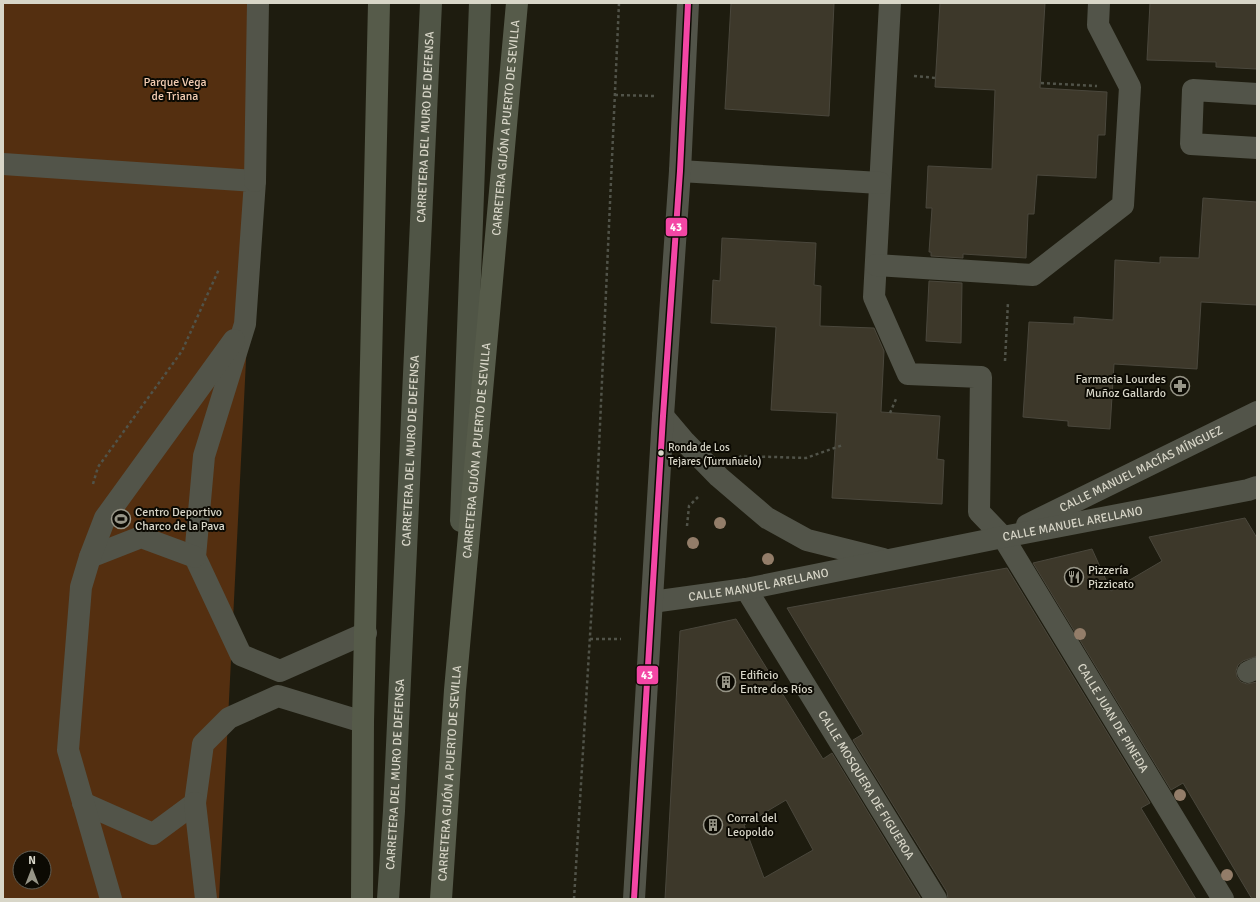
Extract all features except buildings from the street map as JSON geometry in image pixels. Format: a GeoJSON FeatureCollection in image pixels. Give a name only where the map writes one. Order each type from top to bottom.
{"type":"FeatureCollection","features":[{"type":"Feature","properties":{"kind":"highway"},"geometry":{"type":"LineString","coordinates":[[362,899],[363,722],[379,3]]}},
{"type":"Feature","properties":{"kind":"highway","name":"CARRETERA GIJÓN A PUERTO DE SEVILLA"},"geometry":{"type":"LineString","coordinates":[[441,899],[454,690],[517,3]]}},
{"type":"Feature","properties":{"kind":"main road","name":"CARRETERA DEL MURO DE DEFENSA"},"geometry":{"type":"LineString","coordinates":[[388,899],[431,3]]}},
{"type":"Feature","properties":{"kind":"main road"},"geometry":{"type":"LineString","coordinates":[[454,690],[480,3]]}},
{"type":"Feature","properties":{"kind":"street"},"geometry":{"type":"LineString","coordinates":[[258,3],[255,181],[245,324],[204,456],[195,557],[241,655],[280,671],[366,633]]}},
{"type":"Feature","properties":{"kind":"street"},"geometry":{"type":"LineString","coordinates":[[634,899],[663,416],[680,171],[688,3]]}},
{"type":"Feature","properties":{"kind":"street"},"geometry":{"type":"LineString","coordinates":[[890,3],[874,297],[908,374],[981,376]]}},
{"type":"Feature","properties":{"kind":"street"},"geometry":{"type":"LineString","coordinates":[[876,265],[1034,275],[1123,205],[1130,87],[1098,25],[1099,3]]}},
{"type":"Feature","properties":{"kind":"street"},"geometry":{"type":"LineString","coordinates":[[1257,94],[1193,90],[1191,144],[1257,148]]}},
{"type":"Feature","properties":{"kind":"street"},"geometry":{"type":"LineString","coordinates":[[3,164],[255,181]]}},
{"type":"Feature","properties":{"kind":"street"},"geometry":{"type":"LineString","coordinates":[[680,171],[880,183]]}},
{"type":"Feature","properties":{"kind":"street"},"geometry":{"type":"LineString","coordinates":[[110,899],[68,750],[81,587],[105,518],[245,324]]}},
{"type":"Feature","properties":{"kind":"street","name":"CALLE JUAN DE PINEDA"},"geometry":{"type":"LineString","coordinates":[[981,376],[979,512],[1003,537],[1223,899]]}},
{"type":"Feature","properties":{"kind":"street","name":"CALLE MANUEL MACÍAS MÍNGUEZ"},"geometry":{"type":"LineString","coordinates":[[1003,537],[1257,412]]}},
{"type":"Feature","properties":{"kind":"street","name":"CALLE MANUEL ARELLANO"},"geometry":{"type":"LineString","coordinates":[[663,416],[685,442],[719,477],[768,518],[807,540],[889,560]]}},
{"type":"Feature","properties":{"kind":"street","name":"CALLE MANUEL ARELLANO"},"geometry":{"type":"LineString","coordinates":[[652,602],[746,589],[1257,487]]}},
{"type":"Feature","properties":{"kind":"street"},"geometry":{"type":"LineString","coordinates":[[90,558],[141,537],[195,557]]}},
{"type":"Feature","properties":{"kind":"street","name":"CALLE MOSQUERA DE FIGUEROA"},"geometry":{"type":"LineString","coordinates":[[746,589],[936,899]]}},
{"type":"Feature","properties":{"kind":"street"},"geometry":{"type":"LineString","coordinates":[[206,899],[195,803],[203,744],[229,718],[278,696],[363,722]]}},
{"type":"Feature","properties":{"kind":"street"},"geometry":{"type":"LineString","coordinates":[[83,803],[153,834],[195,803]]}},
{"type":"Feature","properties":{"kind":"path"},"geometry":{"type":"LineString","coordinates":[[574,899],[592,603],[619,3]]}},
{"type":"Feature","properties":{"kind":"path"},"geometry":{"type":"LineString","coordinates":[[1040,83],[1130,87]]}},
{"type":"Feature","properties":{"kind":"path"},"geometry":{"type":"LineString","coordinates":[[615,95],[684,97]]}},
{"type":"Feature","properties":{"kind":"path"},"geometry":{"type":"LineString","coordinates":[[981,376],[1004,377],[1009,274]]}},
{"type":"Feature","properties":{"kind":"path"},"geometry":{"type":"LineString","coordinates":[[741,456],[806,458],[842,445]]}},
{"type":"Feature","properties":{"kind":"green space","name":"Centro Deportivo Charco de la Pava"},"geometry":{"type":"Polygon","coordinates":[[[3,3],[267,3],[255,181],[219,899],[3,899],[3,3]]]}},
{"type":"Feature","properties":{"kind":"transit line","name":"43"},"geometry":{"type":"LineString","coordinates":[[634,899],[663,416],[680,171],[688,3]]}},
{"type":"Feature","properties":{"kind":"place","name":"Farmacia Lourdes Muñoz Gallardo"},"geometry":{"type":"Point","coordinates":[1180,386]}},
{"type":"Feature","properties":{"kind":"place","name":"Ronda de Los Tejares (Turruñuelo)"},"geometry":{"type":"Point","coordinates":[661,453]}},
{"type":"Feature","properties":{"kind":"place","name":"Centro Deportivo Charco de la Pava"},"geometry":{"type":"Point","coordinates":[121,519]}},
{"type":"Feature","properties":{"kind":"place","name":"Pizzería Pizzicato"},"geometry":{"type":"Point","coordinates":[1074,577]}},
{"type":"Feature","properties":{"kind":"place","name":"Edificio Entre dos Ríos"},"geometry":{"type":"Point","coordinates":[726,682]}},
{"type":"Feature","properties":{"kind":"place","name":"Corral del Leopoldo"},"geometry":{"type":"Point","coordinates":[713,825]}},
{"type":"Feature","properties":{"kind":"park label","name":"Parque Vega de Triana"},"geometry":{"type":"Point","coordinates":[175,89]}}]}
